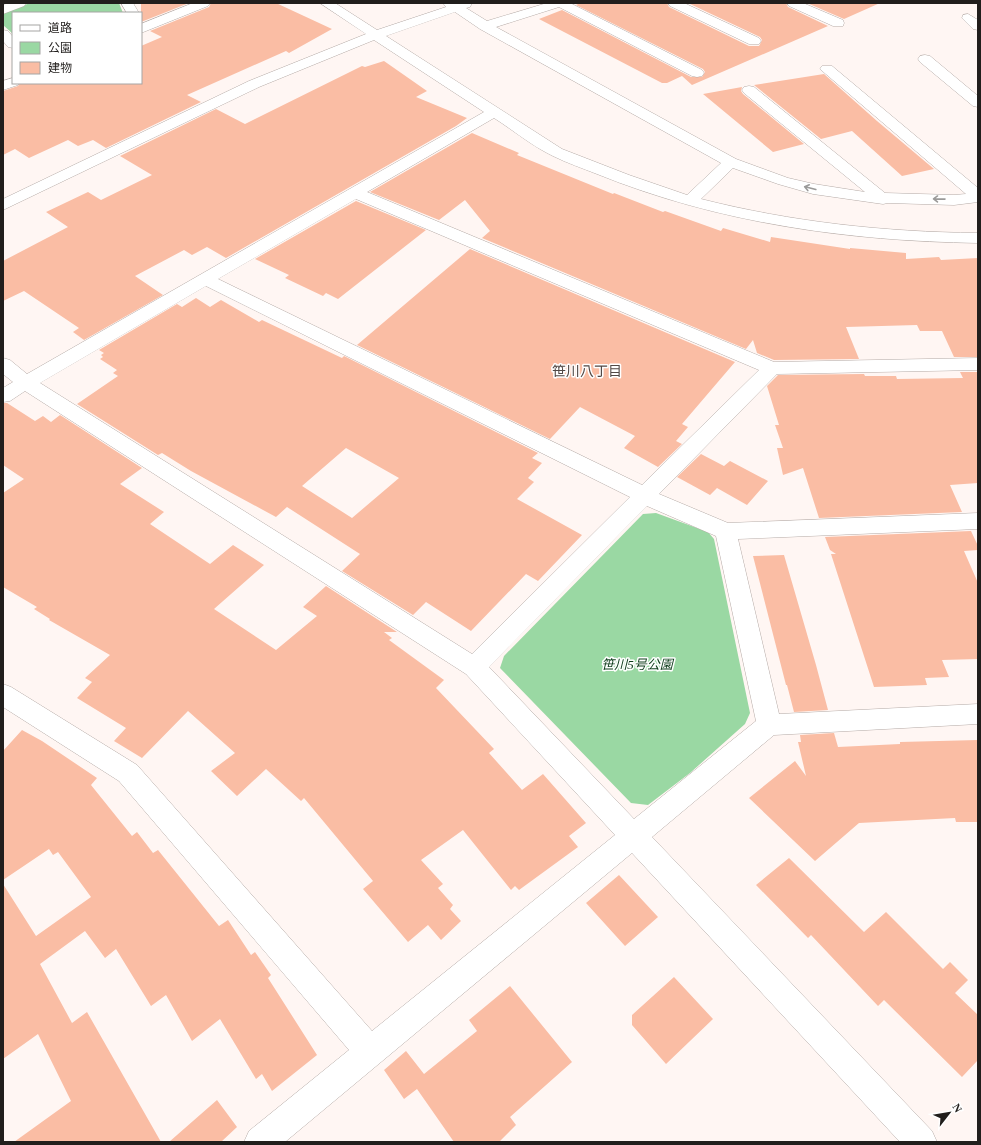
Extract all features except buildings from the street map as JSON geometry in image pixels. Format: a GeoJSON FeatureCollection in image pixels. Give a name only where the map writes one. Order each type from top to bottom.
{"type":"FeatureCollection","features":[{"type":"Feature","properties":{"kind":"street"},"geometry":{"type":"LineString","coordinates":[[3,10],[20,3]]}},
{"type":"Feature","properties":{"kind":"street"},"geometry":{"type":"LineString","coordinates":[[127,3],[132,12]]}},
{"type":"Feature","properties":{"kind":"street"},"geometry":{"type":"LineString","coordinates":[[142,28],[204,3]]}},
{"type":"Feature","properties":{"kind":"street"},"geometry":{"type":"LineString","coordinates":[[326,3],[557,152],[599,170],[690,201],[736,212],[841,230],[913,236],[978,238]]}},
{"type":"Feature","properties":{"kind":"street"},"geometry":{"type":"LineString","coordinates":[[3,205],[254,84],[452,5],[469,3]]}},
{"type":"Feature","properties":{"kind":"street"},"geometry":{"type":"LineString","coordinates":[[485,26],[560,3],[697,73]]}},
{"type":"Feature","properties":{"kind":"street"},"geometry":{"type":"LineString","coordinates":[[674,3],[754,41]]}},
{"type":"Feature","properties":{"kind":"street"},"geometry":{"type":"LineString","coordinates":[[793,3],[838,23]]}},
{"type":"Feature","properties":{"kind":"street"},"geometry":{"type":"LineString","coordinates":[[452,5],[485,26],[731,162],[784,181],[813,189],[883,199],[954,200],[978,197]]}},
{"type":"Feature","properties":{"kind":"street"},"geometry":{"type":"LineString","coordinates":[[3,34],[12,43]]}},
{"type":"Feature","properties":{"kind":"street"},"geometry":{"type":"LineString","coordinates":[[925,59],[978,103]]}},
{"type":"Feature","properties":{"kind":"street"},"geometry":{"type":"LineString","coordinates":[[828,69],[978,197]]}},
{"type":"Feature","properties":{"kind":"street"},"geometry":{"type":"LineString","coordinates":[[749,90],[883,199]]}},
{"type":"Feature","properties":{"kind":"street"},"geometry":{"type":"LineString","coordinates":[[3,396],[494,112]]}},
{"type":"Feature","properties":{"kind":"street"},"geometry":{"type":"LineString","coordinates":[[690,201],[731,162]]}},
{"type":"Feature","properties":{"kind":"street"},"geometry":{"type":"LineString","coordinates":[[356,193],[772,368],[978,364]]}},
{"type":"Feature","properties":{"kind":"street"},"geometry":{"type":"LineString","coordinates":[[206,279],[666,506],[726,531],[978,521]]}},
{"type":"Feature","properties":{"kind":"street"},"geometry":{"type":"LineString","coordinates":[[3,364],[26,383],[474,667],[921,1142]]}},
{"type":"Feature","properties":{"kind":"street"},"geometry":{"type":"LineString","coordinates":[[474,667],[772,368]]}},
{"type":"Feature","properties":{"kind":"street"},"geometry":{"type":"LineString","coordinates":[[726,531],[769,725]]}},
{"type":"Feature","properties":{"kind":"street"},"geometry":{"type":"LineString","coordinates":[[3,694],[128,774],[371,1052]]}},
{"type":"Feature","properties":{"kind":"street"},"geometry":{"type":"LineString","coordinates":[[260,1142],[769,725],[978,714]]}},
{"type":"Feature","properties":{"kind":"green space"},"geometry":{"type":"Polygon","coordinates":[[[30,3],[119,3],[123,12],[12,12],[12,33],[3,25],[3,13],[30,3]]]}},
{"type":"Feature","properties":{"kind":"green space","name":"笹川5号公園"},"geometry":{"type":"Polygon","coordinates":[[[656,513],[708,532],[714,539],[750,713],[745,724],[690,773],[648,805],[631,803],[500,668],[504,656],[643,514],[656,513]]]}},
{"type":"Feature","properties":{"kind":"district","name":"笹川八丁目"},"geometry":{"type":"Point","coordinates":[587,371]}}]}
